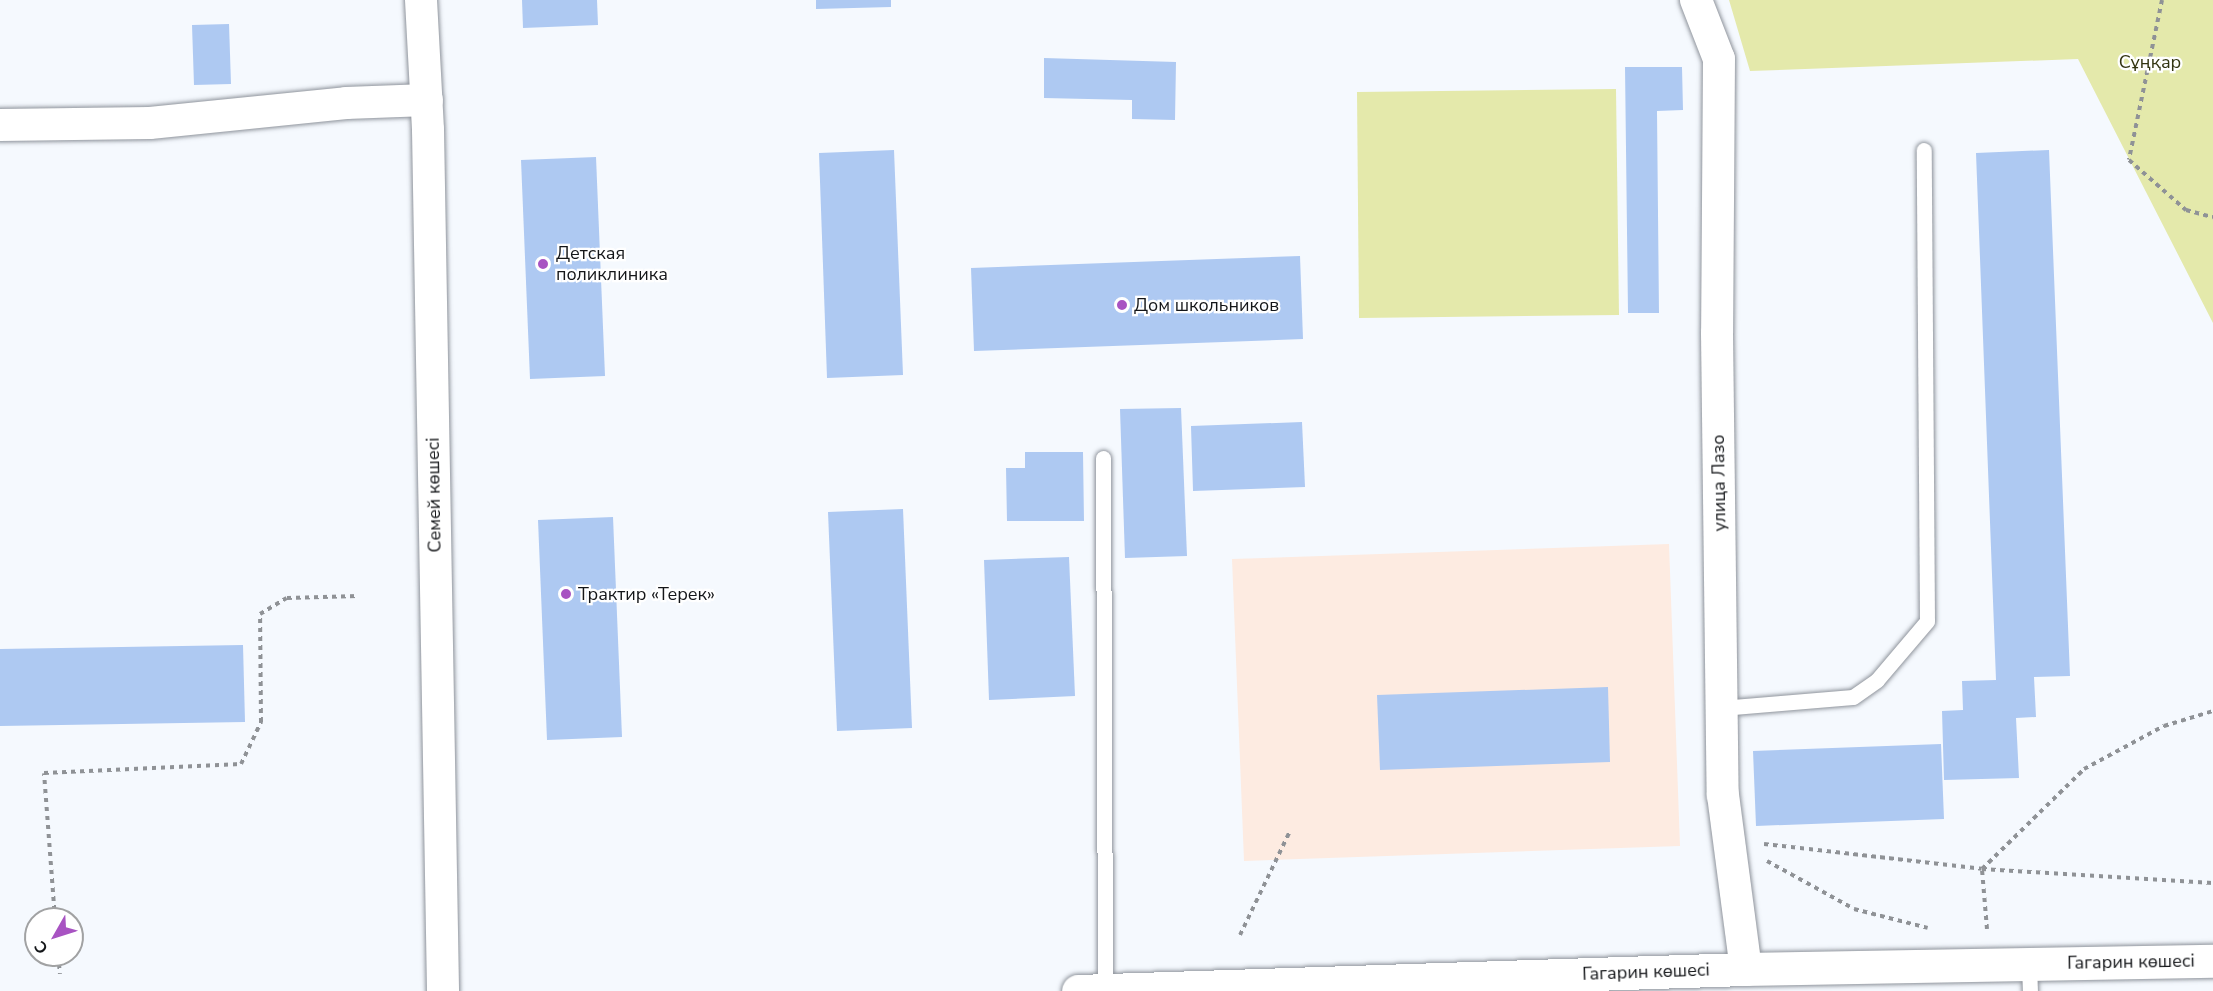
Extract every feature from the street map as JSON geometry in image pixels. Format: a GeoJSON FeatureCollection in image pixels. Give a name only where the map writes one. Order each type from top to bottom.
{"type":"FeatureCollection","features":[{"type":"Feature","properties":{"kind":"street","name":"Семей көшесі"},"geometry":{"type":"LineString","coordinates":[[421,0],[427,100],[443,991]]}},
{"type":"Feature","properties":{"kind":"street","name":"улица Лазо"},"geometry":{"type":"LineString","coordinates":[[1696,0],[1719,59],[1717,333],[1723,795],[1746,969]]}},
{"type":"Feature","properties":{"kind":"street"},"geometry":{"type":"LineString","coordinates":[[0,125],[150,123],[346,103],[427,100]]}},
{"type":"Feature","properties":{"kind":"street","name":"Гагарин көшесі"},"geometry":{"type":"LineString","coordinates":[[1091,990],[1480,984],[1746,969],[2030,977],[2213,961]]}},
{"type":"Feature","properties":{"kind":"lane"},"geometry":{"type":"LineString","coordinates":[[1721,708],[1853,697],[1877,680],[1927,621],[1924,150]]}},
{"type":"Feature","properties":{"kind":"lane"},"geometry":{"type":"LineString","coordinates":[[1091,990],[1103,458]]}},
{"type":"Feature","properties":{"kind":"path"},"geometry":{"type":"LineString","coordinates":[[2162,0],[2129,160],[2186,210],[2213,217]]}},
{"type":"Feature","properties":{"kind":"path"},"geometry":{"type":"LineString","coordinates":[[54,907],[44,773],[241,764],[261,722],[261,614],[287,598],[358,596]]}},
{"type":"Feature","properties":{"kind":"path"},"geometry":{"type":"LineString","coordinates":[[1982,869],[2084,769],[2164,726],[2213,711]]}},
{"type":"Feature","properties":{"kind":"path"},"geometry":{"type":"LineString","coordinates":[[1240,935],[1289,833]]}},
{"type":"Feature","properties":{"kind":"path"},"geometry":{"type":"LineString","coordinates":[[1729,840],[1982,869],[2213,883]]}},
{"type":"Feature","properties":{"kind":"path"},"geometry":{"type":"LineString","coordinates":[[1729,840],[1854,909],[1932,929]]}},
{"type":"Feature","properties":{"kind":"path"},"geometry":{"type":"LineString","coordinates":[[1982,869],[1987,933]]}},
{"type":"Feature","properties":{"kind":"path"},"geometry":{"type":"LineString","coordinates":[[59,967],[60,974]]}},
{"type":"Feature","properties":{"kind":"shaded area"},"geometry":{"type":"Polygon","coordinates":[[[1669,544],[1680,846],[1244,861],[1232,559],[1669,544]]]}},
{"type":"Feature","properties":{"kind":"green space","name":"Сұңқар"},"geometry":{"type":"Polygon","coordinates":[[[1729,0],[2213,0],[2213,323],[2078,59],[1750,71],[1729,0]]]}},
{"type":"Feature","properties":{"kind":"green space"},"geometry":{"type":"Polygon","coordinates":[[[1616,89],[1619,315],[1359,318],[1357,92],[1616,89]]]}},
{"type":"Feature","properties":{"kind":"building"},"geometry":{"type":"Polygon","coordinates":[[[522,0],[597,0],[598,25],[523,28],[522,0]]]}},
{"type":"Feature","properties":{"kind":"building"},"geometry":{"type":"Polygon","coordinates":[[[816,0],[891,0],[891,7],[816,9],[816,0]]]}},
{"type":"Feature","properties":{"kind":"building"},"geometry":{"type":"Polygon","coordinates":[[[229,24],[231,84],[194,85],[192,25],[229,24]]]}},
{"type":"Feature","properties":{"kind":"building"},"geometry":{"type":"Polygon","coordinates":[[[1044,58],[1176,62],[1175,120],[1132,119],[1132,100],[1044,98],[1044,58]]]}},
{"type":"Feature","properties":{"kind":"building"},"geometry":{"type":"Polygon","coordinates":[[[1625,67],[1682,67],[1683,110],[1657,111],[1659,313],[1628,313],[1625,67]]]}},
{"type":"Feature","properties":{"kind":"building"},"geometry":{"type":"Polygon","coordinates":[[[894,150],[903,375],[827,378],[819,153],[894,150]]]}},
{"type":"Feature","properties":{"kind":"building"},"geometry":{"type":"Polygon","coordinates":[[[2049,150],[2070,676],[2034,677],[2036,717],[2016,718],[2019,778],[1944,780],[1942,711],[1963,710],[1962,681],[1996,680],[1976,153],[2049,150]]]}},
{"type":"Feature","properties":{"kind":"building"},"geometry":{"type":"Polygon","coordinates":[[[596,157],[605,376],[530,379],[521,160],[596,157]]]}},
{"type":"Feature","properties":{"kind":"building"},"geometry":{"type":"Polygon","coordinates":[[[1300,256],[1303,339],[974,351],[971,268],[1300,256]]]}},
{"type":"Feature","properties":{"kind":"building"},"geometry":{"type":"Polygon","coordinates":[[[1181,408],[1187,556],[1125,558],[1120,409],[1181,408]]]}},
{"type":"Feature","properties":{"kind":"building"},"geometry":{"type":"Polygon","coordinates":[[[1302,422],[1305,487],[1193,491],[1191,426],[1302,422]]]}},
{"type":"Feature","properties":{"kind":"building"},"geometry":{"type":"Polygon","coordinates":[[[1025,452],[1083,452],[1084,521],[1007,521],[1006,468],[1025,468],[1025,452]]]}},
{"type":"Feature","properties":{"kind":"building"},"geometry":{"type":"Polygon","coordinates":[[[903,509],[912,728],[837,731],[828,512],[903,509]]]}},
{"type":"Feature","properties":{"kind":"building"},"geometry":{"type":"Polygon","coordinates":[[[613,517],[622,737],[547,740],[538,520],[613,517]]]}},
{"type":"Feature","properties":{"kind":"building"},"geometry":{"type":"Polygon","coordinates":[[[1069,557],[1075,696],[989,700],[984,560],[1069,557]]]}},
{"type":"Feature","properties":{"kind":"building"},"geometry":{"type":"Polygon","coordinates":[[[243,645],[245,722],[0,726],[0,649],[243,645]]]}},
{"type":"Feature","properties":{"kind":"building"},"geometry":{"type":"Polygon","coordinates":[[[1608,687],[1610,762],[1380,770],[1377,695],[1608,687]]]}},
{"type":"Feature","properties":{"kind":"building"},"geometry":{"type":"Polygon","coordinates":[[[1941,744],[1944,819],[1756,826],[1753,751],[1941,744]]]}},
{"type":"Feature","properties":{"kind":"place","name":"Детская поликлиника"},"geometry":{"type":"Point","coordinates":[543,264]}},
{"type":"Feature","properties":{"kind":"place","name":"Дом школьников"},"geometry":{"type":"Point","coordinates":[1122,305]}},
{"type":"Feature","properties":{"kind":"place","name":"Трактир «Терек»"},"geometry":{"type":"Point","coordinates":[566,594]}}]}
